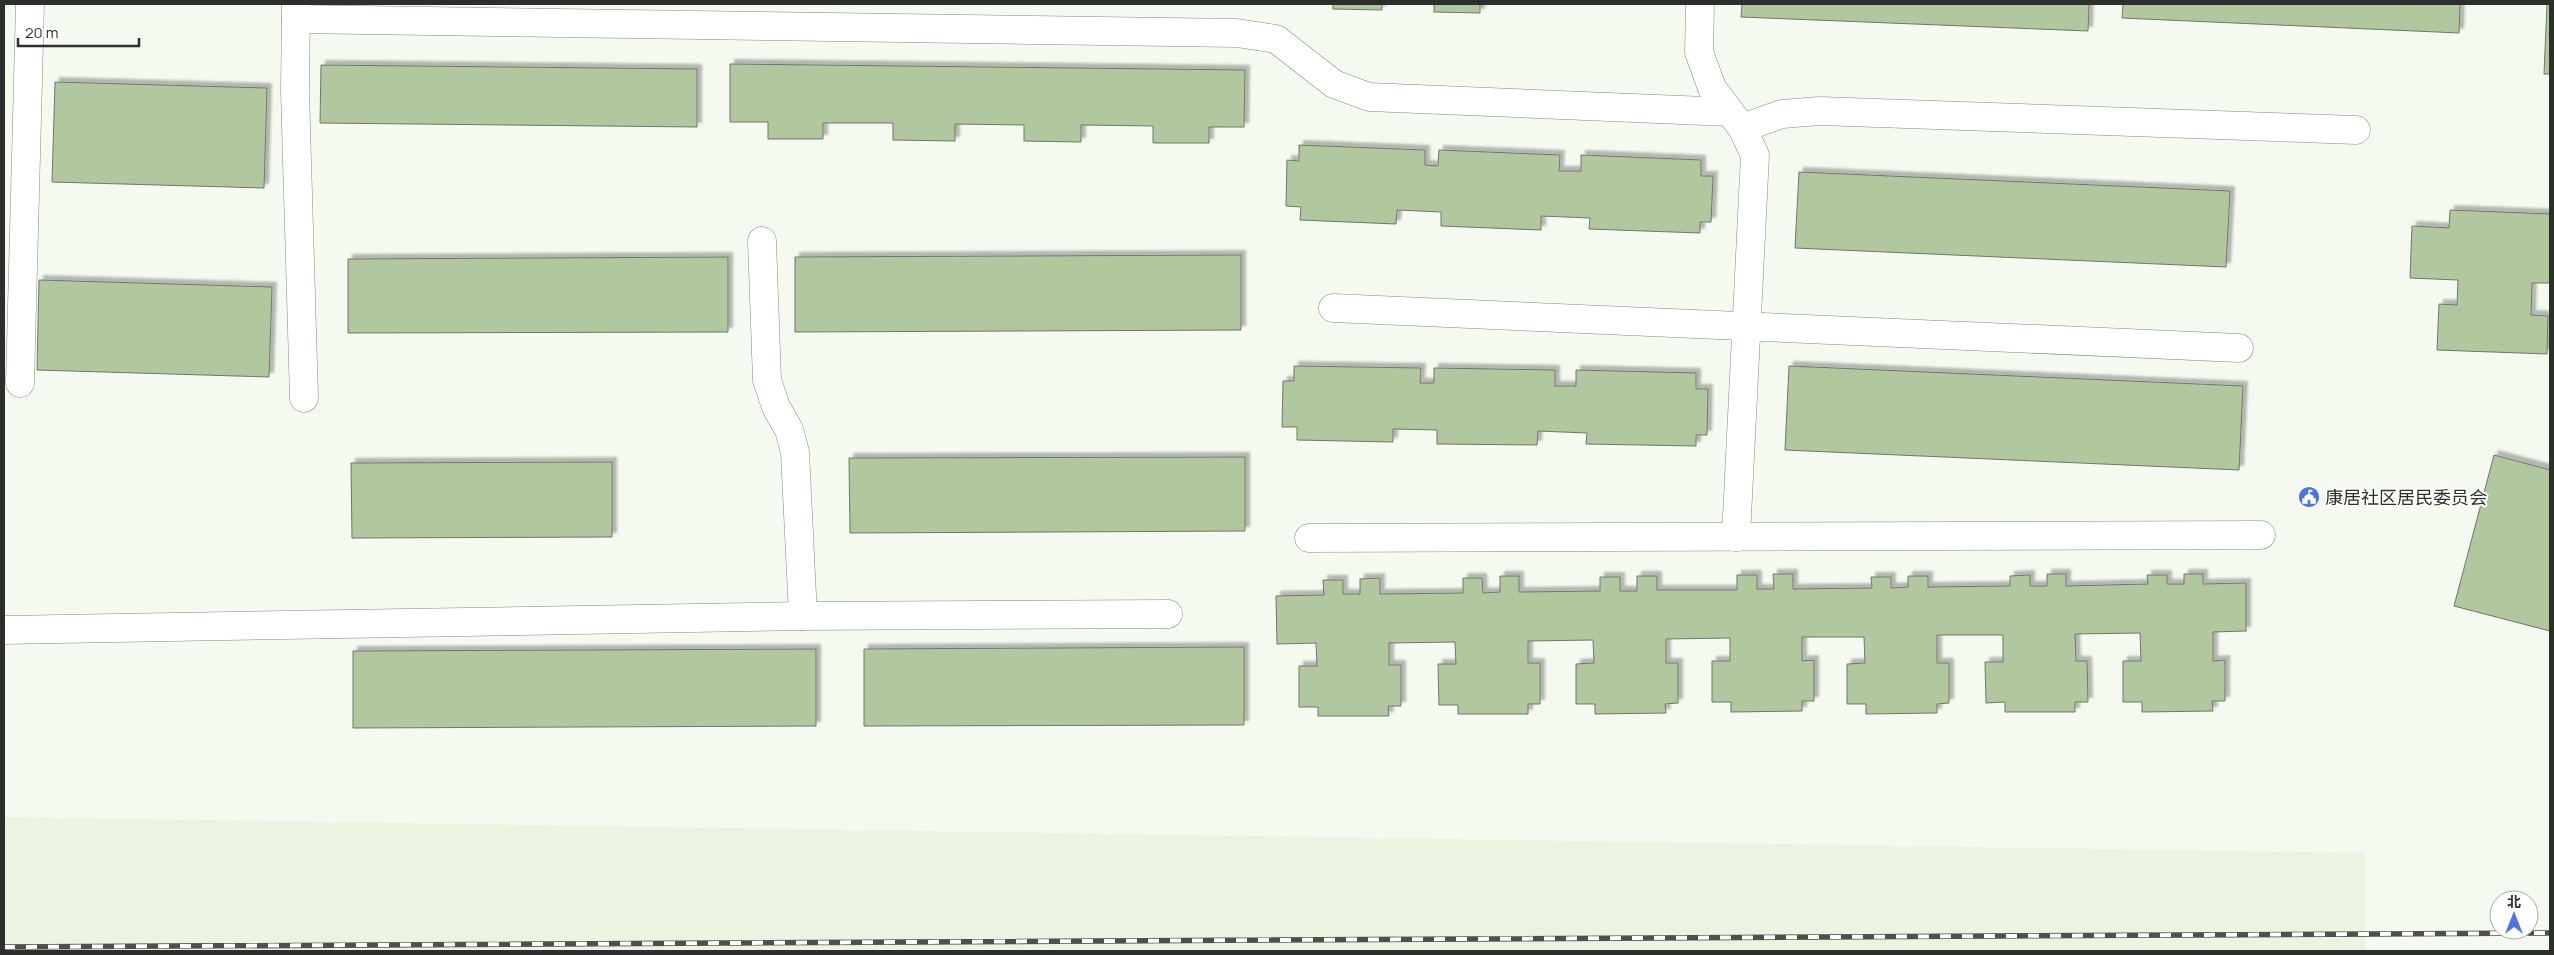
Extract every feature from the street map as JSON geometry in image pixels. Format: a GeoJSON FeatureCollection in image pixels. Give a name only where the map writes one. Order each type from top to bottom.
{"type":"FeatureCollection","features":[{"type":"Feature","properties":{"kind":"street"},"geometry":{"type":"LineString","coordinates":[[20,382],[30,4]]}},
{"type":"Feature","properties":{"kind":"street"},"geometry":{"type":"LineString","coordinates":[[1700,4],[1699,52],[1712,88],[1736,120],[1755,155],[1736,537]]}},
{"type":"Feature","properties":{"kind":"street"},"geometry":{"type":"LineString","coordinates":[[304,398],[295,92],[296,11],[1237,33],[1276,39],[1334,84],[1369,97],[1736,120],[1820,111],[2356,130]]}},
{"type":"Feature","properties":{"kind":"street"},"geometry":{"type":"LineString","coordinates":[[762,241],[767,380],[776,407],[790,430],[795,452],[803,616]]}},
{"type":"Feature","properties":{"kind":"street"},"geometry":{"type":"LineString","coordinates":[[1333,308],[2239,348]]}},
{"type":"Feature","properties":{"kind":"street"},"geometry":{"type":"LineString","coordinates":[[1308,538],[2261,535]]}},
{"type":"Feature","properties":{"kind":"street"},"geometry":{"type":"LineString","coordinates":[[4,630],[323,626],[803,616],[1168,614]]}},
{"type":"Feature","properties":{"kind":"shaded area"},"geometry":{"type":"Polygon","coordinates":[[[4,817],[2366,853],[2365,951],[4,951],[4,817]]]}},
{"type":"Feature","properties":{"kind":"building"},"geometry":{"type":"Polygon","coordinates":[[[1333,4],[1382,4],[1382,10],[1333,9],[1333,4]]]}},
{"type":"Feature","properties":{"kind":"building"},"geometry":{"type":"Polygon","coordinates":[[[1434,4],[1480,4],[1480,13],[1434,12],[1434,4]]]}},
{"type":"Feature","properties":{"kind":"building"},"geometry":{"type":"Polygon","coordinates":[[[1742,4],[2089,4],[2088,31],[1741,17],[1742,4]]]}},
{"type":"Feature","properties":{"kind":"building"},"geometry":{"type":"Polygon","coordinates":[[[2123,4],[2460,4],[2459,33],[2122,18],[2123,4]]]}},
{"type":"Feature","properties":{"kind":"building"},"geometry":{"type":"Polygon","coordinates":[[[2547,4],[2550,4],[2550,74],[2544,74],[2547,4]]]}},
{"type":"Feature","properties":{"kind":"building"},"geometry":{"type":"Polygon","coordinates":[[[730,64],[1245,70],[1244,127],[1209,127],[1209,143],[1153,143],[1153,126],[1081,125],[1081,142],[1024,141],[1024,125],[955,124],[955,141],[893,140],[893,123],[823,123],[823,139],[768,139],[768,122],[730,122],[730,64]]]}},
{"type":"Feature","properties":{"kind":"building"},"geometry":{"type":"Polygon","coordinates":[[[321,65],[697,69],[697,127],[320,123],[321,65]]]}},
{"type":"Feature","properties":{"kind":"building"},"geometry":{"type":"Polygon","coordinates":[[[55,82],[267,88],[264,188],[52,182],[55,82]]]}},
{"type":"Feature","properties":{"kind":"building"},"geometry":{"type":"Polygon","coordinates":[[[1299,145],[1425,150],[1425,165],[1438,166],[1439,150],[1560,155],[1559,171],[1581,171],[1581,155],[1701,160],[1701,176],[1713,176],[1711,222],[1700,222],[1700,233],[1589,229],[1590,218],[1541,216],[1541,230],[1441,226],[1441,212],[1397,210],[1396,224],[1300,220],[1301,207],[1286,206],[1287,160],[1299,161],[1299,145]]]}},
{"type":"Feature","properties":{"kind":"building"},"geometry":{"type":"Polygon","coordinates":[[[1799,172],[2230,191],[2226,267],[1795,248],[1799,172]]]}},
{"type":"Feature","properties":{"kind":"building"},"geometry":{"type":"Polygon","coordinates":[[[2450,210],[2550,214],[2550,283],[2532,283],[2531,315],[2548,316],[2547,354],[2437,350],[2439,304],[2457,305],[2458,280],[2410,278],[2412,226],[2449,228],[2450,210]]]}},
{"type":"Feature","properties":{"kind":"building"},"geometry":{"type":"Polygon","coordinates":[[[1241,255],[1241,330],[795,332],[795,257],[1241,255]]]}},
{"type":"Feature","properties":{"kind":"building"},"geometry":{"type":"Polygon","coordinates":[[[728,257],[728,332],[348,333],[348,259],[728,257]]]}},
{"type":"Feature","properties":{"kind":"building"},"geometry":{"type":"Polygon","coordinates":[[[39,280],[272,287],[269,377],[37,370],[39,280]]]}},
{"type":"Feature","properties":{"kind":"building"},"geometry":{"type":"Polygon","coordinates":[[[1294,366],[1421,368],[1420,383],[1434,383],[1434,368],[1555,370],[1555,386],[1576,386],[1576,370],[1696,373],[1696,389],[1708,389],[1707,435],[1696,435],[1696,446],[1586,444],[1587,433],[1538,431],[1537,445],[1437,444],[1437,430],[1393,429],[1393,442],[1297,440],[1297,427],[1282,427],[1283,381],[1294,381],[1294,366]]]}},
{"type":"Feature","properties":{"kind":"building"},"geometry":{"type":"Polygon","coordinates":[[[1789,366],[2243,386],[2239,470],[1785,450],[1789,366]]]}},
{"type":"Feature","properties":{"kind":"building"},"geometry":{"type":"Polygon","coordinates":[[[2494,455],[2550,470],[2550,631],[2454,606],[2494,455]]]}},
{"type":"Feature","properties":{"kind":"building"},"geometry":{"type":"Polygon","coordinates":[[[1245,457],[1245,531],[850,533],[849,458],[1245,457]]]}},
{"type":"Feature","properties":{"kind":"building"},"geometry":{"type":"Polygon","coordinates":[[[612,462],[612,537],[352,538],[351,463],[612,462]]]}},
{"type":"Feature","properties":{"kind":"building"},"geometry":{"type":"Polygon","coordinates":[[[1773,574],[1793,574],[1793,589],[1872,588],[1871,577],[1891,577],[1891,588],[1908,587],[1908,576],[1928,576],[1928,587],[2010,586],[2010,576],[2030,575],[2030,586],[2047,586],[2047,574],[2066,574],[2066,586],[2148,584],[2147,575],[2167,575],[2167,584],[2184,584],[2184,574],[2203,574],[2203,584],[2246,583],[2246,631],[2213,632],[2213,661],[2225,660],[2225,701],[2212,701],[2213,711],[2142,712],[2142,702],[2123,702],[2123,661],[2141,661],[2140,633],[2075,634],[2076,661],[2087,661],[2088,702],[2075,702],[2075,712],[2005,712],[2005,702],[1986,703],[1985,662],[2003,662],[2003,635],[1937,635],[1937,663],[1949,663],[1949,703],[1937,704],[1937,713],[1866,714],[1866,704],[1847,704],[1847,664],[1865,663],[1864,637],[1802,637],[1802,661],[1814,660],[1814,701],[1802,701],[1802,711],[1731,712],[1731,702],[1712,702],[1712,661],[1730,661],[1730,638],[1666,639],[1666,663],[1678,663],[1678,703],[1665,704],[1666,713],[1595,714],[1595,704],[1576,704],[1576,664],[1594,663],[1593,640],[1528,641],[1528,663],[1540,663],[1540,704],[1528,704],[1528,714],[1458,714],[1458,705],[1439,705],[1438,664],[1456,664],[1455,642],[1389,643],[1389,665],[1401,665],[1401,706],[1388,706],[1389,716],[1318,716],[1318,707],[1299,707],[1299,666],[1317,666],[1316,643],[1277,644],[1276,596],[1324,595],[1323,580],[1343,580],[1343,594],[1360,594],[1360,579],[1380,578],[1380,594],[1463,593],[1463,578],[1482,578],[1483,593],[1500,592],[1500,576],[1519,576],[1519,592],[1600,591],[1600,577],[1620,577],[1620,591],[1637,591],[1637,576],[1657,576],[1657,590],[1737,590],[1737,575],[1757,575],[1757,589],[1774,589],[1773,574]]]}},
{"type":"Feature","properties":{"kind":"building"},"geometry":{"type":"Polygon","coordinates":[[[1244,647],[1244,725],[864,726],[864,649],[1244,647]]]}},
{"type":"Feature","properties":{"kind":"building"},"geometry":{"type":"Polygon","coordinates":[[[816,649],[816,726],[353,728],[353,651],[816,649]]]}},
{"type":"Feature","properties":{"kind":"railway"},"geometry":{"type":"LineString","coordinates":[[4,947],[2550,933]]}},
{"type":"Feature","properties":{"kind":"place","name":"康居社区居民委员会"},"geometry":{"type":"Point","coordinates":[2309,497]}}]}
